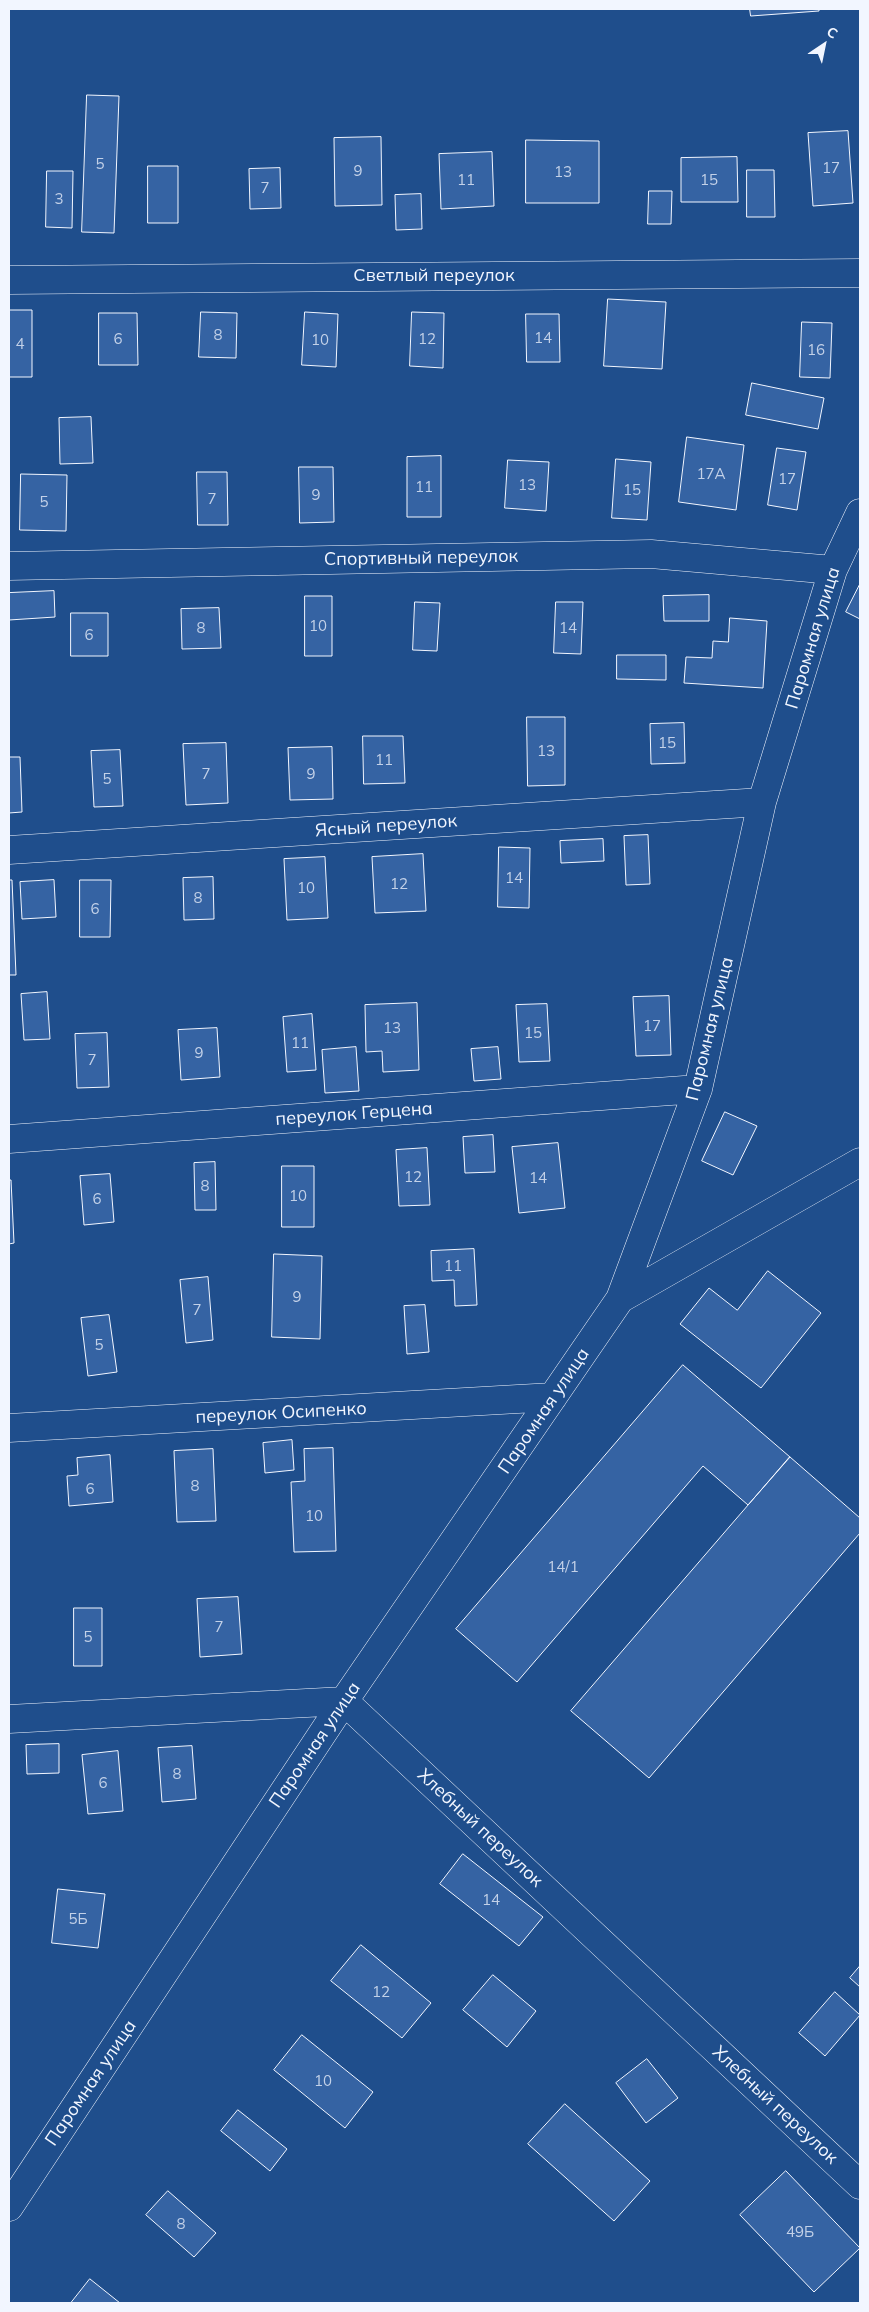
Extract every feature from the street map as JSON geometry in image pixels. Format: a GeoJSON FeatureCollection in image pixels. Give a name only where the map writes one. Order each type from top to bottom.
{"type":"FeatureCollection","features":[{"type":"Feature","properties":{"kind":"street","name":"Светлый переулок"},"geometry":{"type":"LineString","coordinates":[[9,280],[860,273]]}},
{"type":"Feature","properties":{"kind":"street","name":"Паромная улица"},"geometry":{"type":"LineString","coordinates":[[9,2207],[344,1701],[620,1298],[698,1089],[762,802],[833,570],[860,512]]}},
{"type":"Feature","properties":{"kind":"street","name":"Спортивный переулок"},"geometry":{"type":"LineString","coordinates":[[9,566],[651,554],[833,570]]}},
{"type":"Feature","properties":{"kind":"street","name":"Ясный переулок"},"geometry":{"type":"LineString","coordinates":[[9,850],[762,802]]}},
{"type":"Feature","properties":{"kind":"street","name":"переулок Герцена"},"geometry":{"type":"LineString","coordinates":[[9,1139],[698,1089]]}},
{"type":"Feature","properties":{"kind":"street"},"geometry":{"type":"LineString","coordinates":[[620,1298],[860,1162]]}},
{"type":"Feature","properties":{"kind":"street","name":"переулок Осипенко"},"geometry":{"type":"LineString","coordinates":[[9,1428],[553,1398]]}},
{"type":"Feature","properties":{"kind":"street"},"geometry":{"type":"LineString","coordinates":[[9,1719],[344,1701]]}},
{"type":"Feature","properties":{"kind":"street","name":"Хлебный переулок"},"geometry":{"type":"LineString","coordinates":[[344,1701],[860,2185]]}},
{"type":"Feature","properties":{"kind":"building"},"geometry":{"type":"Polygon","coordinates":[[[750,9],[819,9],[819,11],[751,16],[750,9]]]}},
{"type":"Feature","properties":{"kind":"building"},"geometry":{"type":"Polygon","coordinates":[[[87,95],[119,96],[114,233],[82,232],[87,95]]]}},
{"type":"Feature","properties":{"kind":"building"},"geometry":{"type":"Polygon","coordinates":[[[848,131],[853,203],[813,206],[808,133],[848,131]]]}},
{"type":"Feature","properties":{"kind":"building"},"geometry":{"type":"Polygon","coordinates":[[[381,137],[382,205],[335,206],[334,138],[381,137]]]}},
{"type":"Feature","properties":{"kind":"building"},"geometry":{"type":"Polygon","coordinates":[[[526,140],[599,141],[599,203],[526,203],[526,140]]]}},
{"type":"Feature","properties":{"kind":"building"},"geometry":{"type":"Polygon","coordinates":[[[492,152],[494,206],[441,209],[439,154],[492,152]]]}},
{"type":"Feature","properties":{"kind":"building"},"geometry":{"type":"Polygon","coordinates":[[[737,157],[738,202],[681,202],[681,158],[737,157]]]}},
{"type":"Feature","properties":{"kind":"building"},"geometry":{"type":"Polygon","coordinates":[[[148,166],[178,166],[178,223],[148,223],[148,166]]]}},
{"type":"Feature","properties":{"kind":"building"},"geometry":{"type":"Polygon","coordinates":[[[280,168],[281,208],[250,209],[249,169],[280,168]]]}},
{"type":"Feature","properties":{"kind":"building"},"geometry":{"type":"Polygon","coordinates":[[[747,170],[774,170],[775,217],[747,217],[747,170]]]}},
{"type":"Feature","properties":{"kind":"building"},"geometry":{"type":"Polygon","coordinates":[[[47,171],[73,171],[72,228],[46,227],[47,171]]]}},
{"type":"Feature","properties":{"kind":"building"},"geometry":{"type":"Polygon","coordinates":[[[649,191],[672,191],[671,224],[648,224],[649,191]]]}},
{"type":"Feature","properties":{"kind":"building"},"geometry":{"type":"Polygon","coordinates":[[[421,194],[422,229],[396,230],[395,195],[421,194]]]}},
{"type":"Feature","properties":{"kind":"building"},"geometry":{"type":"Polygon","coordinates":[[[608,299],[666,302],[662,369],[604,366],[608,299]]]}},
{"type":"Feature","properties":{"kind":"building"},"geometry":{"type":"Polygon","coordinates":[[[9,310],[32,310],[32,377],[9,377],[9,310]]]}},
{"type":"Feature","properties":{"kind":"building"},"geometry":{"type":"Polygon","coordinates":[[[201,312],[237,313],[236,358],[199,357],[201,312]]]}},
{"type":"Feature","properties":{"kind":"building"},"geometry":{"type":"Polygon","coordinates":[[[305,312],[338,314],[336,367],[302,365],[305,312]]]}},
{"type":"Feature","properties":{"kind":"building"},"geometry":{"type":"Polygon","coordinates":[[[412,312],[444,313],[443,368],[410,366],[412,312]]]}},
{"type":"Feature","properties":{"kind":"building"},"geometry":{"type":"Polygon","coordinates":[[[99,313],[137,313],[138,365],[99,365],[99,313]]]}},
{"type":"Feature","properties":{"kind":"building"},"geometry":{"type":"Polygon","coordinates":[[[526,314],[559,314],[560,362],[527,362],[526,314]]]}},
{"type":"Feature","properties":{"kind":"building"},"geometry":{"type":"Polygon","coordinates":[[[802,322],[832,323],[830,378],[800,377],[802,322]]]}},
{"type":"Feature","properties":{"kind":"building"},"geometry":{"type":"Polygon","coordinates":[[[752,383],[824,398],[818,429],[746,415],[752,383]]]}},
{"type":"Feature","properties":{"kind":"building"},"geometry":{"type":"Polygon","coordinates":[[[91,417],[93,463],[60,464],[59,418],[91,417]]]}},
{"type":"Feature","properties":{"kind":"building"},"geometry":{"type":"Polygon","coordinates":[[[687,437],[744,445],[736,510],[679,502],[687,437]]]}},
{"type":"Feature","properties":{"kind":"building"},"geometry":{"type":"Polygon","coordinates":[[[777,448],[806,452],[797,510],[768,505],[777,448]]]}},
{"type":"Feature","properties":{"kind":"building"},"geometry":{"type":"Polygon","coordinates":[[[441,456],[441,517],[407,517],[407,457],[441,456]]]}},
{"type":"Feature","properties":{"kind":"building"},"geometry":{"type":"Polygon","coordinates":[[[616,459],[651,462],[647,520],[612,518],[616,459]]]}},
{"type":"Feature","properties":{"kind":"building"},"geometry":{"type":"Polygon","coordinates":[[[508,460],[549,462],[546,511],[505,508],[508,460]]]}},
{"type":"Feature","properties":{"kind":"building"},"geometry":{"type":"Polygon","coordinates":[[[299,467],[333,467],[334,522],[300,523],[299,467]]]}},
{"type":"Feature","properties":{"kind":"building"},"geometry":{"type":"Polygon","coordinates":[[[197,472],[227,472],[228,525],[198,525],[197,472]]]}},
{"type":"Feature","properties":{"kind":"building"},"geometry":{"type":"Polygon","coordinates":[[[21,474],[67,475],[66,531],[20,530],[21,474]]]}},
{"type":"Feature","properties":{"kind":"building"},"geometry":{"type":"Polygon","coordinates":[[[860,584],[860,619],[846,612],[860,584]]]}},
{"type":"Feature","properties":{"kind":"building"},"geometry":{"type":"Polygon","coordinates":[[[54,591],[55,617],[9,620],[9,593],[54,591]]]}},
{"type":"Feature","properties":{"kind":"building"},"geometry":{"type":"Polygon","coordinates":[[[709,595],[709,621],[664,621],[663,596],[709,595]]]}},
{"type":"Feature","properties":{"kind":"building"},"geometry":{"type":"Polygon","coordinates":[[[305,596],[332,596],[332,656],[305,656],[305,596]]]}},
{"type":"Feature","properties":{"kind":"building"},"geometry":{"type":"Polygon","coordinates":[[[415,602],[440,603],[437,651],[413,650],[415,602]]]}},
{"type":"Feature","properties":{"kind":"building"},"geometry":{"type":"Polygon","coordinates":[[[556,602],[583,602],[581,654],[554,653],[556,602]]]}},
{"type":"Feature","properties":{"kind":"building"},"geometry":{"type":"Polygon","coordinates":[[[219,608],[221,648],[182,649],[181,609],[219,608]]]}},
{"type":"Feature","properties":{"kind":"building"},"geometry":{"type":"Polygon","coordinates":[[[71,613],[108,613],[108,656],[71,656],[71,613]]]}},
{"type":"Feature","properties":{"kind":"building"},"geometry":{"type":"Polygon","coordinates":[[[730,618],[767,621],[763,688],[684,683],[686,657],[712,658],[713,641],[728,642],[730,618]]]}},
{"type":"Feature","properties":{"kind":"building"},"geometry":{"type":"Polygon","coordinates":[[[617,655],[666,655],[666,680],[617,679],[617,655]]]}},
{"type":"Feature","properties":{"kind":"building"},"geometry":{"type":"Polygon","coordinates":[[[527,717],[565,717],[565,785],[528,786],[527,717]]]}},
{"type":"Feature","properties":{"kind":"building"},"geometry":{"type":"Polygon","coordinates":[[[684,723],[685,763],[651,764],[650,724],[684,723]]]}},
{"type":"Feature","properties":{"kind":"building"},"geometry":{"type":"Polygon","coordinates":[[[363,736],[403,736],[405,783],[364,784],[363,736]]]}},
{"type":"Feature","properties":{"kind":"building"},"geometry":{"type":"Polygon","coordinates":[[[226,743],[228,803],[186,805],[183,744],[226,743]]]}},
{"type":"Feature","properties":{"kind":"building"},"geometry":{"type":"Polygon","coordinates":[[[332,747],[333,799],[290,800],[288,748],[332,747]]]}},
{"type":"Feature","properties":{"kind":"building"},"geometry":{"type":"Polygon","coordinates":[[[120,750],[123,806],[94,807],[91,751],[120,750]]]}},
{"type":"Feature","properties":{"kind":"building"},"geometry":{"type":"Polygon","coordinates":[[[9,757],[20,757],[22,812],[9,813],[9,757]]]}},
{"type":"Feature","properties":{"kind":"building"},"geometry":{"type":"Polygon","coordinates":[[[648,835],[650,884],[626,885],[624,836],[648,835]]]}},
{"type":"Feature","properties":{"kind":"building"},"geometry":{"type":"Polygon","coordinates":[[[603,839],[604,861],[561,863],[560,841],[603,839]]]}},
{"type":"Feature","properties":{"kind":"building"},"geometry":{"type":"Polygon","coordinates":[[[499,847],[530,848],[529,908],[498,907],[499,847]]]}},
{"type":"Feature","properties":{"kind":"building"},"geometry":{"type":"Polygon","coordinates":[[[423,854],[426,911],[375,913],[372,857],[423,854]]]}},
{"type":"Feature","properties":{"kind":"building"},"geometry":{"type":"Polygon","coordinates":[[[325,857],[328,918],[287,920],[284,859],[325,857]]]}},
{"type":"Feature","properties":{"kind":"building"},"geometry":{"type":"Polygon","coordinates":[[[213,877],[214,919],[184,920],[183,878],[213,877]]]}},
{"type":"Feature","properties":{"kind":"building"},"geometry":{"type":"Polygon","coordinates":[[[9,880],[12,880],[16,975],[9,975],[9,880]]]}},
{"type":"Feature","properties":{"kind":"building"},"geometry":{"type":"Polygon","coordinates":[[[54,880],[56,917],[22,919],[20,882],[54,880]]]}},
{"type":"Feature","properties":{"kind":"building"},"geometry":{"type":"Polygon","coordinates":[[[80,880],[111,880],[110,937],[80,937],[80,880]]]}},
{"type":"Feature","properties":{"kind":"building"},"geometry":{"type":"Polygon","coordinates":[[[47,992],[50,1039],[24,1040],[21,994],[47,992]]]}},
{"type":"Feature","properties":{"kind":"building"},"geometry":{"type":"Polygon","coordinates":[[[669,996],[671,1055],[636,1056],[633,997],[669,996]]]}},
{"type":"Feature","properties":{"kind":"building"},"geometry":{"type":"Polygon","coordinates":[[[417,1003],[419,1070],[383,1072],[382,1051],[366,1052],[365,1005],[417,1003]]]}},
{"type":"Feature","properties":{"kind":"building"},"geometry":{"type":"Polygon","coordinates":[[[547,1004],[550,1061],[519,1062],[516,1005],[547,1004]]]}},
{"type":"Feature","properties":{"kind":"building"},"geometry":{"type":"Polygon","coordinates":[[[312,1014],[316,1070],[287,1072],[283,1017],[312,1014]]]}},
{"type":"Feature","properties":{"kind":"building"},"geometry":{"type":"Polygon","coordinates":[[[217,1028],[220,1077],[181,1080],[178,1030],[217,1028]]]}},
{"type":"Feature","properties":{"kind":"building"},"geometry":{"type":"Polygon","coordinates":[[[107,1033],[109,1087],[77,1088],[75,1034],[107,1033]]]}},
{"type":"Feature","properties":{"kind":"building"},"geometry":{"type":"Polygon","coordinates":[[[356,1047],[359,1091],[325,1093],[322,1050],[356,1047]]]}},
{"type":"Feature","properties":{"kind":"building"},"geometry":{"type":"Polygon","coordinates":[[[498,1047],[501,1079],[474,1081],[471,1049],[498,1047]]]}},
{"type":"Feature","properties":{"kind":"building"},"geometry":{"type":"Polygon","coordinates":[[[725,1112],[757,1126],[733,1175],[702,1161],[725,1112]]]}},
{"type":"Feature","properties":{"kind":"building"},"geometry":{"type":"Polygon","coordinates":[[[493,1135],[495,1172],[465,1173],[463,1137],[493,1135]]]}},
{"type":"Feature","properties":{"kind":"building"},"geometry":{"type":"Polygon","coordinates":[[[558,1143],[565,1208],[519,1213],[512,1147],[558,1143]]]}},
{"type":"Feature","properties":{"kind":"building"},"geometry":{"type":"Polygon","coordinates":[[[427,1148],[430,1205],[399,1206],[396,1150],[427,1148]]]}},
{"type":"Feature","properties":{"kind":"building"},"geometry":{"type":"Polygon","coordinates":[[[215,1162],[216,1210],[195,1210],[194,1163],[215,1162]]]}},
{"type":"Feature","properties":{"kind":"building"},"geometry":{"type":"Polygon","coordinates":[[[282,1166],[314,1166],[314,1227],[282,1227],[282,1166]]]}},
{"type":"Feature","properties":{"kind":"building"},"geometry":{"type":"Polygon","coordinates":[[[110,1174],[114,1222],[84,1225],[80,1176],[110,1174]]]}},
{"type":"Feature","properties":{"kind":"building"},"geometry":{"type":"Polygon","coordinates":[[[9,1180],[11,1180],[14,1243],[9,1244],[9,1180]]]}},
{"type":"Feature","properties":{"kind":"building"},"geometry":{"type":"Polygon","coordinates":[[[474,1249],[477,1305],[455,1306],[454,1280],[432,1281],[431,1251],[474,1249]]]}},
{"type":"Feature","properties":{"kind":"building"},"geometry":{"type":"Polygon","coordinates":[[[274,1254],[322,1256],[320,1339],[272,1337],[274,1254]]]}},
{"type":"Feature","properties":{"kind":"building"},"geometry":{"type":"Polygon","coordinates":[[[768,1271],[821,1313],[761,1388],[680,1324],[709,1288],[737,1310],[768,1271]]]}},
{"type":"Feature","properties":{"kind":"building"},"geometry":{"type":"Polygon","coordinates":[[[208,1277],[213,1340],[186,1343],[180,1280],[208,1277]]]}},
{"type":"Feature","properties":{"kind":"building"},"geometry":{"type":"Polygon","coordinates":[[[425,1305],[429,1352],[407,1354],[404,1306],[425,1305]]]}},
{"type":"Feature","properties":{"kind":"building"},"geometry":{"type":"Polygon","coordinates":[[[109,1315],[117,1372],[88,1376],[81,1318],[109,1315]]]}},
{"type":"Feature","properties":{"kind":"building"},"geometry":{"type":"Polygon","coordinates":[[[683,1365],[790,1457],[748,1505],[703,1466],[517,1682],[456,1629],[683,1365]]]}},
{"type":"Feature","properties":{"kind":"building"},"geometry":{"type":"Polygon","coordinates":[[[292,1440],[294,1470],[265,1473],[263,1443],[292,1440]]]}},
{"type":"Feature","properties":{"kind":"building"},"geometry":{"type":"Polygon","coordinates":[[[333,1448],[336,1551],[294,1552],[291,1482],[305,1481],[304,1449],[333,1448]]]}},
{"type":"Feature","properties":{"kind":"building"},"geometry":{"type":"Polygon","coordinates":[[[213,1449],[216,1521],[177,1522],[174,1451],[213,1449]]]}},
{"type":"Feature","properties":{"kind":"building"},"geometry":{"type":"Polygon","coordinates":[[[110,1455],[113,1502],[69,1506],[67,1476],[78,1475],[77,1458],[110,1455]]]}},
{"type":"Feature","properties":{"kind":"building"},"geometry":{"type":"Polygon","coordinates":[[[790,1457],[860,1518],[860,1533],[649,1778],[571,1711],[790,1457]]]}},
{"type":"Feature","properties":{"kind":"building"},"geometry":{"type":"Polygon","coordinates":[[[238,1597],[242,1654],[200,1657],[197,1599],[238,1597]]]}},
{"type":"Feature","properties":{"kind":"building"},"geometry":{"type":"Polygon","coordinates":[[[74,1608],[102,1608],[102,1666],[74,1666],[74,1608]]]}},
{"type":"Feature","properties":{"kind":"building"},"geometry":{"type":"Polygon","coordinates":[[[59,1744],[59,1773],[27,1774],[26,1745],[59,1744]]]}},
{"type":"Feature","properties":{"kind":"building"},"geometry":{"type":"Polygon","coordinates":[[[192,1746],[196,1799],[162,1802],[158,1748],[192,1746]]]}},
{"type":"Feature","properties":{"kind":"building"},"geometry":{"type":"Polygon","coordinates":[[[118,1751],[123,1811],[88,1814],[82,1755],[118,1751]]]}},
{"type":"Feature","properties":{"kind":"building"},"geometry":{"type":"Polygon","coordinates":[[[463,1854],[543,1917],[519,1946],[440,1884],[463,1854]]]}},
{"type":"Feature","properties":{"kind":"building"},"geometry":{"type":"Polygon","coordinates":[[[58,1889],[105,1894],[98,1948],[52,1943],[58,1889]]]}},
{"type":"Feature","properties":{"kind":"building"},"geometry":{"type":"Polygon","coordinates":[[[361,1945],[431,2003],[402,2038],[331,1981],[361,1945]]]}},
{"type":"Feature","properties":{"kind":"building"},"geometry":{"type":"Polygon","coordinates":[[[860,1966],[860,1987],[850,1978],[860,1966]]]}},
{"type":"Feature","properties":{"kind":"building"},"geometry":{"type":"Polygon","coordinates":[[[493,1975],[536,2011],[507,2047],[463,2010],[493,1975]]]}},
{"type":"Feature","properties":{"kind":"building"},"geometry":{"type":"Polygon","coordinates":[[[835,1992],[860,2015],[825,2056],[799,2033],[835,1992]]]}},
{"type":"Feature","properties":{"kind":"building"},"geometry":{"type":"Polygon","coordinates":[[[302,2035],[373,2092],[345,2128],[274,2070],[302,2035]]]}},
{"type":"Feature","properties":{"kind":"building"},"geometry":{"type":"Polygon","coordinates":[[[647,2059],[678,2098],[646,2123],[616,2083],[647,2059]]]}},
{"type":"Feature","properties":{"kind":"building"},"geometry":{"type":"Polygon","coordinates":[[[565,2104],[650,2181],[614,2221],[528,2144],[565,2104]]]}},
{"type":"Feature","properties":{"kind":"building"},"geometry":{"type":"Polygon","coordinates":[[[238,2110],[287,2149],[270,2171],[221,2131],[238,2110]]]}},
{"type":"Feature","properties":{"kind":"building"},"geometry":{"type":"Polygon","coordinates":[[[786,2171],[860,2248],[814,2292],[740,2215],[786,2171]]]}},
{"type":"Feature","properties":{"kind":"building"},"geometry":{"type":"Polygon","coordinates":[[[168,2191],[216,2233],[194,2257],[146,2215],[168,2191]]]}},
{"type":"Feature","properties":{"kind":"building"},"geometry":{"type":"Polygon","coordinates":[[[90,2279],[120,2303],[71,2303],[90,2279]]]}}]}
